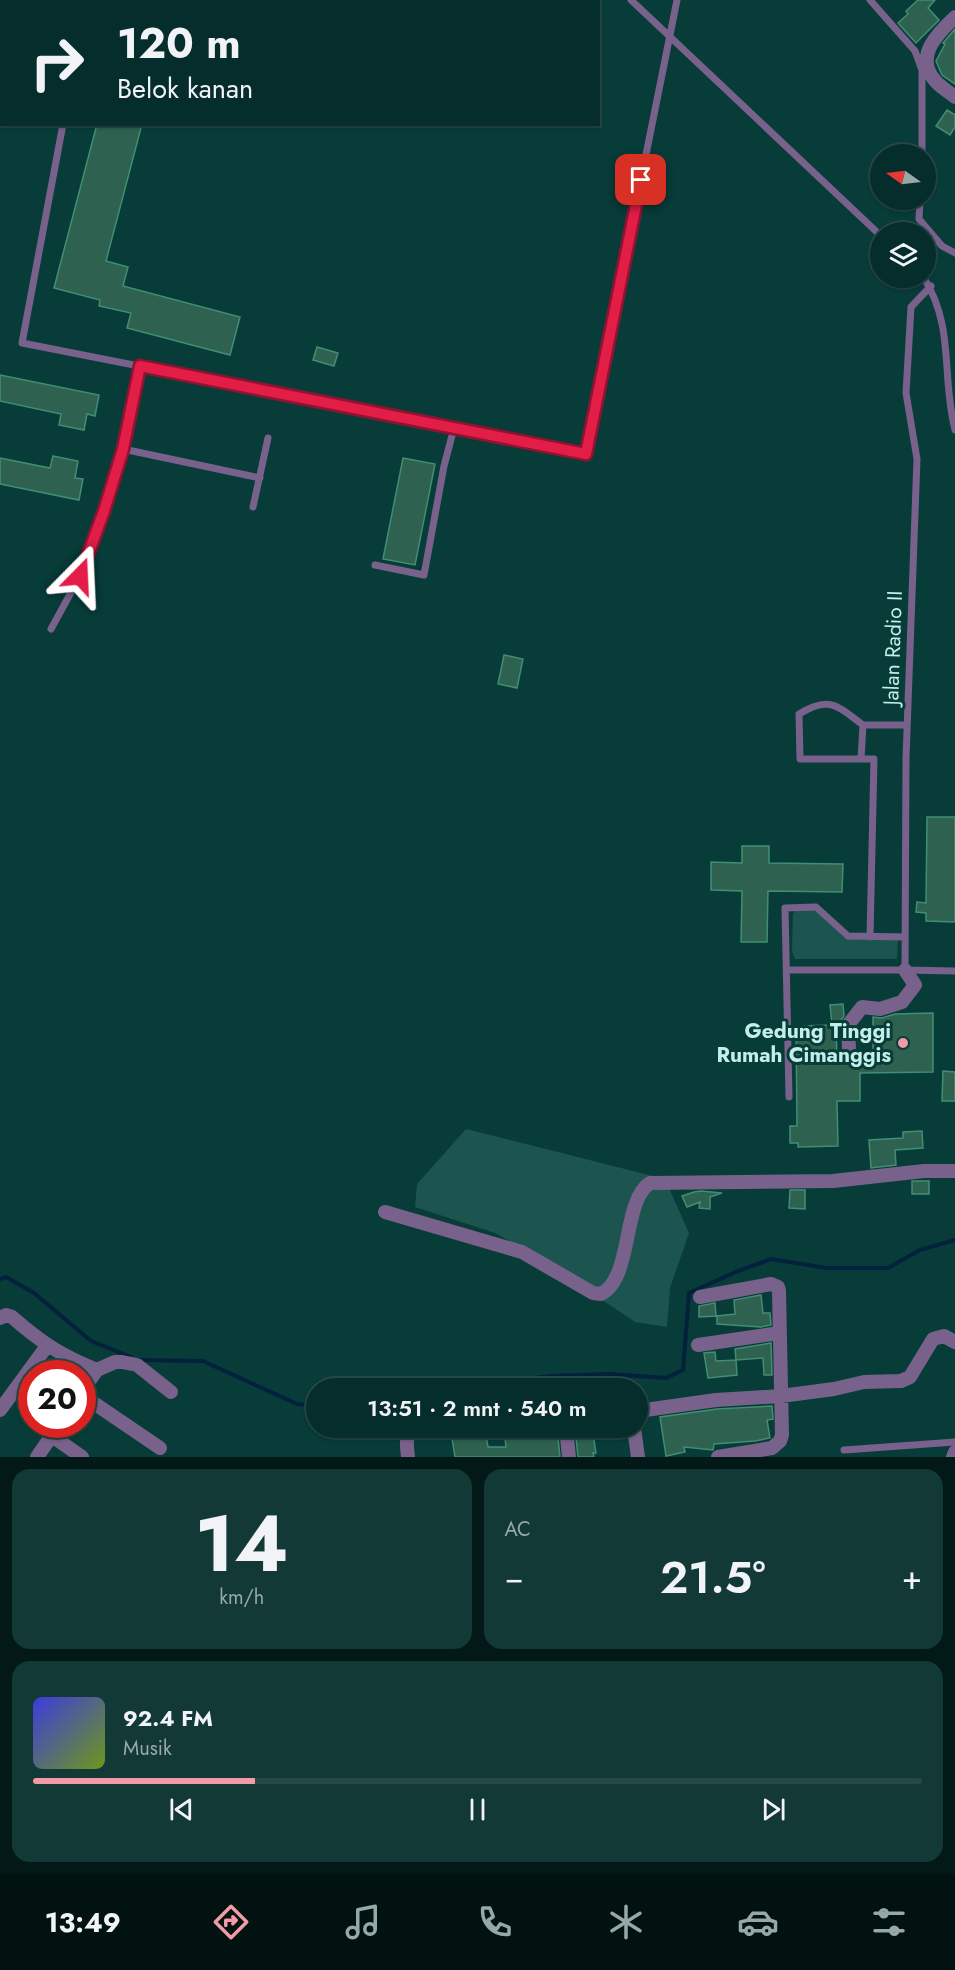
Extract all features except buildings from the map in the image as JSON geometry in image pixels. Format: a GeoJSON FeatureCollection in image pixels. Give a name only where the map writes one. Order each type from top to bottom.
{"type":"FeatureCollection","features":[{"type":"Feature","properties":{"kind":"street"},"geometry":{"type":"LineString","coordinates":[[955,17],[930,44],[927,60],[928,72],[934,81],[955,97]]}},
{"type":"Feature","properties":{"kind":"street"},"geometry":{"type":"LineString","coordinates":[[849,1049],[848,1025],[862,1007],[880,1009],[902,1002],[915,985],[905,970]]}},
{"type":"Feature","properties":{"kind":"street"},"geometry":{"type":"LineString","coordinates":[[385,1212],[523,1252],[593,1293],[601,1294],[608,1289],[617,1272],[638,1200],[644,1188],[650,1183],[833,1181],[924,1171],[955,1171]]}},
{"type":"Feature","properties":{"kind":"street"},"geometry":{"type":"LineString","coordinates":[[700,1297],[775,1285],[779,1291],[782,1435],[777,1445],[772,1448],[718,1457]]}},
{"type":"Feature","properties":{"kind":"street"},"geometry":{"type":"LineString","coordinates":[[0,1318],[6,1315],[12,1317],[47,1346],[72,1360],[97,1370],[115,1362],[137,1365],[171,1392]]}},
{"type":"Feature","properties":{"kind":"street"},"geometry":{"type":"LineString","coordinates":[[698,1345],[779,1333]]}},
{"type":"Feature","properties":{"kind":"street"},"geometry":{"type":"LineString","coordinates":[[648,1410],[716,1400],[781,1396],[834,1389],[864,1382],[901,1381],[910,1377],[933,1339],[944,1336],[955,1342]]}},
{"type":"Feature","properties":{"kind":"street"},"geometry":{"type":"LineString","coordinates":[[0,1410],[47,1346]]}},
{"type":"Feature","properties":{"kind":"street"},"geometry":{"type":"LineString","coordinates":[[96,1403],[160,1448]]}},
{"type":"Feature","properties":{"kind":"street"},"geometry":{"type":"LineString","coordinates":[[37,1457],[50,1438]]}},
{"type":"Feature","properties":{"kind":"street"},"geometry":{"type":"LineString","coordinates":[[64,1438],[82,1457]]}},
{"type":"Feature","properties":{"kind":"street"},"geometry":{"type":"LineString","coordinates":[[407,1438],[408,1457]]}},
{"type":"Feature","properties":{"kind":"street"},"geometry":{"type":"LineString","coordinates":[[567,1438],[569,1457]]}},
{"type":"Feature","properties":{"kind":"street"},"geometry":{"type":"LineString","coordinates":[[635,1438],[638,1457]]}},
{"type":"Feature","properties":{"kind":"street"},"geometry":{"type":"LineString","coordinates":[[953,1457],[955,1452]]}},
{"type":"Feature","properties":{"kind":"lane"},"geometry":{"type":"LineString","coordinates":[[631,0],[870,226]]}},
{"type":"Feature","properties":{"kind":"lane"},"geometry":{"type":"LineString","coordinates":[[63,126],[22,343],[586,454],[677,0]]}},
{"type":"Feature","properties":{"kind":"lane"},"geometry":{"type":"LineString","coordinates":[[870,0],[915,51],[920,61],[922,144]]}},
{"type":"Feature","properties":{"kind":"lane"},"geometry":{"type":"LineString","coordinates":[[919,210],[919,219],[942,246],[955,253]]}},
{"type":"Feature","properties":{"kind":"lane","name":"Jalan Radio II"},"geometry":{"type":"LineString","coordinates":[[905,970],[907,725],[918,459],[906,393],[911,307],[929,288]]}},
{"type":"Feature","properties":{"kind":"lane"},"geometry":{"type":"LineString","coordinates":[[932,288],[940,303],[949,339],[952,417],[955,430]]}},
{"type":"Feature","properties":{"kind":"lane"},"geometry":{"type":"LineString","coordinates":[[51,629],[80,576],[104,511],[123,449],[140,366]]}},
{"type":"Feature","properties":{"kind":"lane"},"geometry":{"type":"LineString","coordinates":[[375,565],[424,575],[444,466],[454,428]]}},
{"type":"Feature","properties":{"kind":"lane"},"geometry":{"type":"LineString","coordinates":[[254,507],[268,438]]}},
{"type":"Feature","properties":{"kind":"lane"},"geometry":{"type":"LineString","coordinates":[[123,449],[260,478]]}},
{"type":"Feature","properties":{"kind":"lane"},"geometry":{"type":"LineString","coordinates":[[870,937],[874,759],[800,759],[799,714],[813,706],[835,705],[863,725],[907,725]]}},
{"type":"Feature","properties":{"kind":"lane"},"geometry":{"type":"LineString","coordinates":[[861,759],[863,725]]}},
{"type":"Feature","properties":{"kind":"lane"},"geometry":{"type":"LineString","coordinates":[[789,1097],[785,908],[816,907],[848,936],[905,938]]}},
{"type":"Feature","properties":{"kind":"lane"},"geometry":{"type":"LineString","coordinates":[[786,970],[955,971]]}},
{"type":"Feature","properties":{"kind":"lane"},"geometry":{"type":"LineString","coordinates":[[844,1450],[955,1442]]}},
{"type":"Feature","properties":{"kind":"green space"},"geometry":{"type":"Polygon","coordinates":[[[815,909],[843,935],[898,940],[897,959],[795,959],[792,951],[793,914],[795,911],[815,909]]]}},
{"type":"Feature","properties":{"kind":"green space"},"geometry":{"type":"Polygon","coordinates":[[[466,1129],[665,1179],[689,1233],[670,1288],[667,1327],[635,1322],[537,1256],[495,1233],[415,1207],[417,1184],[466,1129]]]}},
{"type":"Feature","properties":{"kind":"waterway"},"geometry":{"type":"LineString","coordinates":[[534,1378],[610,1374],[666,1378],[683,1370],[689,1293],[771,1259],[827,1268],[888,1268],[920,1250],[955,1240]]}},
{"type":"Feature","properties":{"kind":"waterway"},"geometry":{"type":"LineString","coordinates":[[0,1279],[6,1277],[34,1293],[91,1341],[131,1357]]}},
{"type":"Feature","properties":{"kind":"waterway"},"geometry":{"type":"LineString","coordinates":[[138,1360],[203,1361],[297,1404],[306,1405]]}},
{"type":"Feature","properties":{"kind":"place","name":"Gedung Tinggi Rumah Cimanggis"},"geometry":{"type":"Point","coordinates":[903,1043]}},
{"type":"Feature","properties":{"kind":"route"},"geometry":{"type":"LineString","coordinates":[[80,576],[104,511],[123,449],[140,366],[586,454],[641,180]]}}]}
